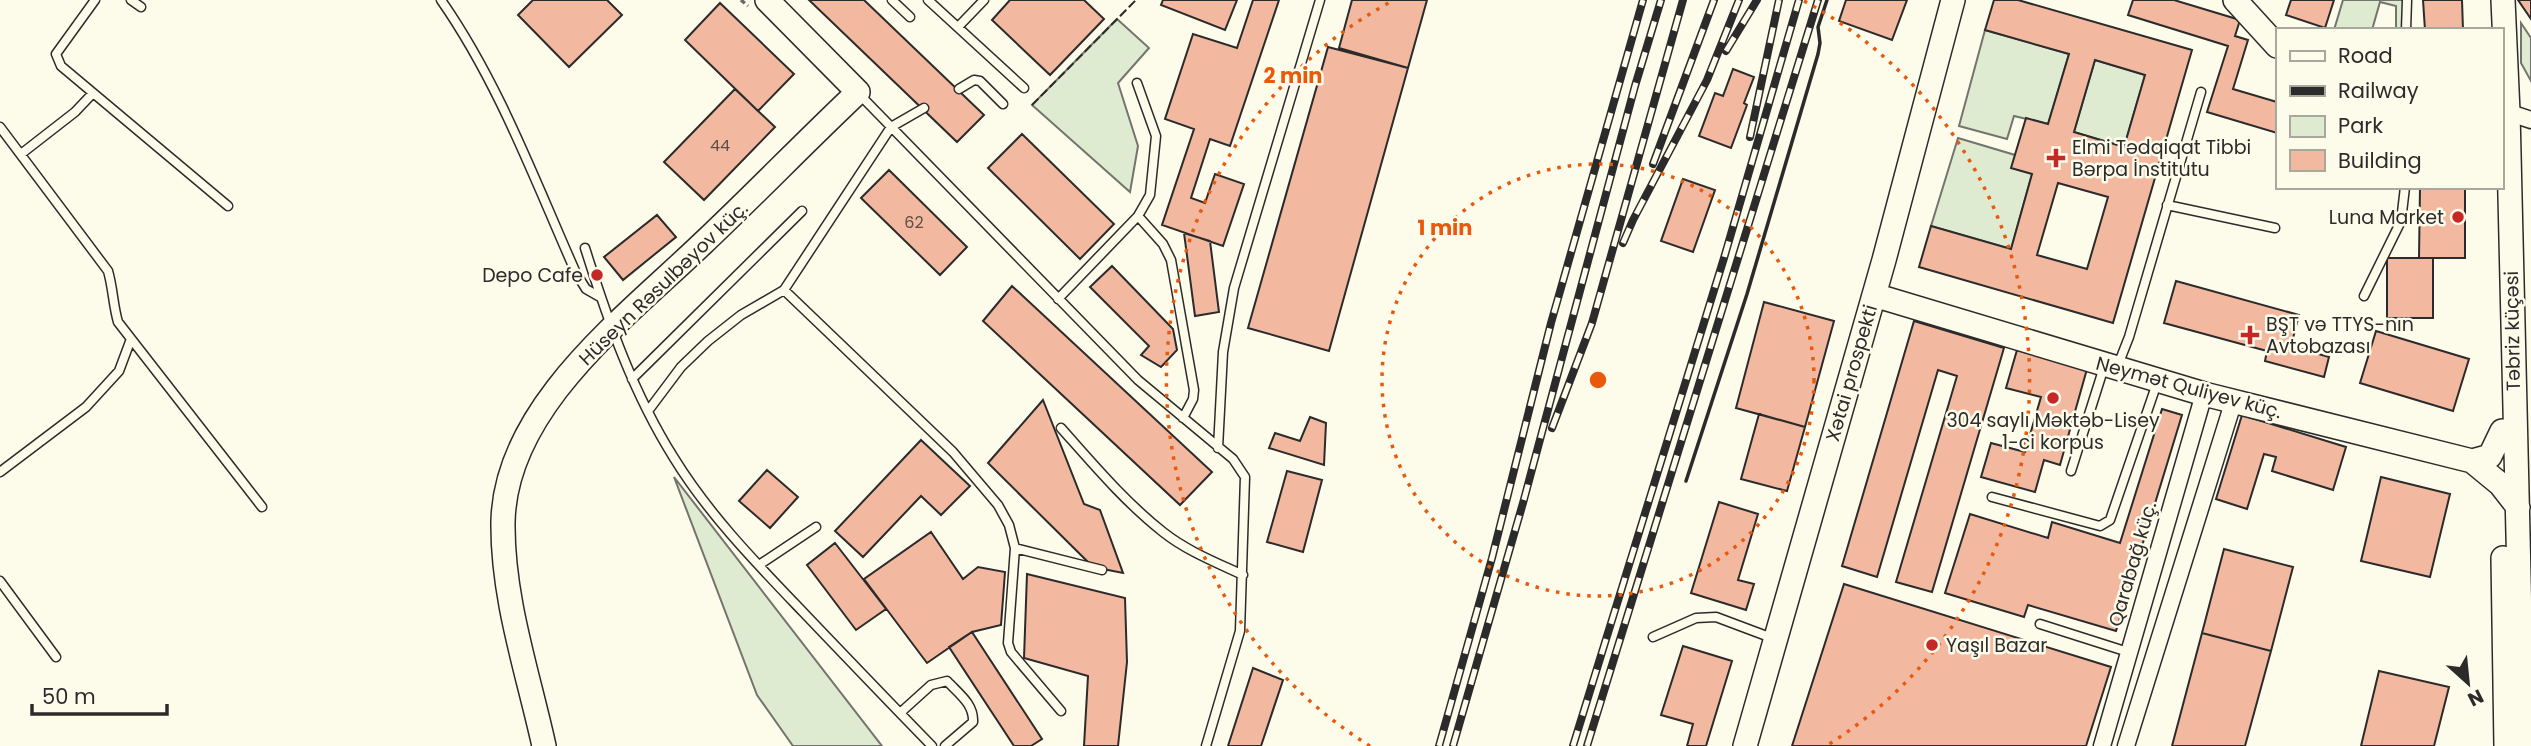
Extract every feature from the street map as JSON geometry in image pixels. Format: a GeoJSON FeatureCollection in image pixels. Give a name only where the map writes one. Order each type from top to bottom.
{"type":"FeatureCollection","features":[{"type":"Feature","properties":{"kind":"main road"},"geometry":{"type":"LineString","coordinates":[[767,0],[858,92]]}},
{"type":"Feature","properties":{"kind":"main road","name":"Xətai prospekti"},"geometry":{"type":"LineString","coordinates":[[1745,746],[1874,295],[1953,0]]}},
{"type":"Feature","properties":{"kind":"main road"},"geometry":{"type":"LineString","coordinates":[[2235,0],[2276,46]]}},
{"type":"Feature","properties":{"kind":"main road"},"geometry":{"type":"LineString","coordinates":[[2491,0],[2491,28]]}},
{"type":"Feature","properties":{"kind":"main road","name":"Təbriz küçəsi"},"geometry":{"type":"LineString","coordinates":[[2503,0],[2513,443],[2500,484],[2518,599],[2506,746]]}},
{"type":"Feature","properties":{"kind":"main road","name":"Hüseyn Rəsulbəyov küç."},"geometry":{"type":"LineString","coordinates":[[544,746],[513,613],[506,566],[503,520],[509,479],[521,446],[537,418],[586,355],[612,327],[702,245],[858,92]]}},
{"type":"Feature","properties":{"kind":"main road","name":"Təbriz küçəsi"},"geometry":{"type":"LineString","coordinates":[[2495,189],[2517,505],[2523,746]]}},
{"type":"Feature","properties":{"kind":"main road","name":"Neymət Quliyev küç."},"geometry":{"type":"LineString","coordinates":[[1874,295],[2204,394],[2472,461],[2500,484],[2517,505]]}},
{"type":"Feature","properties":{"kind":"main road"},"geometry":{"type":"LineString","coordinates":[[2472,461],[2490,456],[2513,443]]}},
{"type":"Feature","properties":{"kind":"main road"},"geometry":{"type":"LineString","coordinates":[[2517,505],[2531,532]]}},
{"type":"Feature","properties":{"kind":"street"},"geometry":{"type":"LineString","coordinates":[[2505,111],[2531,120]]}},
{"type":"Feature","properties":{"kind":"street","name":"Qarabağ küç."},"geometry":{"type":"LineString","coordinates":[[2102,746],[2204,394]]}},
{"type":"Feature","properties":{"kind":"street"},"geometry":{"type":"LineString","coordinates":[[2126,746],[2234,400]]}},
{"type":"Feature","properties":{"kind":"lane"},"geometry":{"type":"LineString","coordinates":[[95,0],[56,54],[61,66],[228,206]]}},
{"type":"Feature","properties":{"kind":"lane"},"geometry":{"type":"LineString","coordinates":[[131,0],[141,7]]}},
{"type":"Feature","properties":{"kind":"lane"},"geometry":{"type":"LineString","coordinates":[[440,0],[464,34],[494,90],[576,274],[586,289],[600,297]]}},
{"type":"Feature","properties":{"kind":"lane"},"geometry":{"type":"LineString","coordinates":[[892,0],[910,17]]}},
{"type":"Feature","properties":{"kind":"lane"},"geometry":{"type":"LineString","coordinates":[[928,0],[1024,88]]}},
{"type":"Feature","properties":{"kind":"lane"},"geometry":{"type":"LineString","coordinates":[[958,27],[984,0]]}},
{"type":"Feature","properties":{"kind":"lane"},"geometry":{"type":"LineString","coordinates":[[1218,448],[1223,352],[1234,288],[1320,0]]}},
{"type":"Feature","properties":{"kind":"lane"},"geometry":{"type":"LineString","coordinates":[[2406,0],[2406,28]]}},
{"type":"Feature","properties":{"kind":"lane"},"geometry":{"type":"LineString","coordinates":[[958,89],[974,80],[980,82],[1003,104]]}},
{"type":"Feature","properties":{"kind":"lane"},"geometry":{"type":"LineString","coordinates":[[1058,299],[1138,216],[1150,195],[1156,136],[1137,83]]}},
{"type":"Feature","properties":{"kind":"lane"},"geometry":{"type":"LineString","coordinates":[[858,92],[1138,380],[1233,459],[1245,477],[1240,631],[1206,746]]}},
{"type":"Feature","properties":{"kind":"lane"},"geometry":{"type":"LineString","coordinates":[[2071,471],[2098,391],[2129,337],[2201,92]]}},
{"type":"Feature","properties":{"kind":"lane"},"geometry":{"type":"LineString","coordinates":[[21,154],[75,112],[93,93]]}},
{"type":"Feature","properties":{"kind":"lane"},"geometry":{"type":"LineString","coordinates":[[648,411],[681,367],[708,341],[741,315],[784,290],[891,127],[924,108]]}},
{"type":"Feature","properties":{"kind":"lane"},"geometry":{"type":"LineString","coordinates":[[0,127],[108,271],[118,321],[262,507]]}},
{"type":"Feature","properties":{"kind":"lane"},"geometry":{"type":"LineString","coordinates":[[2364,296],[2401,221],[2405,189]]}},
{"type":"Feature","properties":{"kind":"lane"},"geometry":{"type":"LineString","coordinates":[[2167,205],[2275,228]]}},
{"type":"Feature","properties":{"kind":"lane"},"geometry":{"type":"LineString","coordinates":[[632,380],[802,211]]}},
{"type":"Feature","properties":{"kind":"lane"},"geometry":{"type":"LineString","coordinates":[[1138,216],[1163,244],[1171,260],[1194,390],[1193,399],[1183,418]]}},
{"type":"Feature","properties":{"kind":"lane"},"geometry":{"type":"LineString","coordinates":[[585,248],[600,297],[632,380],[687,477],[758,565],[932,746]]}},
{"type":"Feature","properties":{"kind":"lane"},"geometry":{"type":"LineString","coordinates":[[784,290],[953,452],[998,505],[1009,525],[1015,548],[1008,643],[1011,652],[1061,711]]}},
{"type":"Feature","properties":{"kind":"lane"},"geometry":{"type":"LineString","coordinates":[[0,471],[86,407],[119,371],[131,339]]}},
{"type":"Feature","properties":{"kind":"lane"},"geometry":{"type":"LineString","coordinates":[[1992,497],[2099,526],[2105,525],[2110,520],[2158,380]]}},
{"type":"Feature","properties":{"kind":"lane"},"geometry":{"type":"LineString","coordinates":[[1061,428],[1119,492],[1163,532],[1198,554],[1243,575]]}},
{"type":"Feature","properties":{"kind":"lane"},"geometry":{"type":"LineString","coordinates":[[758,565],[816,527]]}},
{"type":"Feature","properties":{"kind":"lane"},"geometry":{"type":"LineString","coordinates":[[1015,548],[1102,570]]}},
{"type":"Feature","properties":{"kind":"lane"},"geometry":{"type":"LineString","coordinates":[[2,587],[56,657]]}},
{"type":"Feature","properties":{"kind":"lane"},"geometry":{"type":"LineString","coordinates":[[1653,637],[1696,618],[1716,617],[1775,639]]}},
{"type":"Feature","properties":{"kind":"lane"},"geometry":{"type":"LineString","coordinates":[[2040,624],[2128,652]]}},
{"type":"Feature","properties":{"kind":"lane"},"geometry":{"type":"LineString","coordinates":[[900,713],[931,685],[947,681],[970,704],[974,713],[973,722],[945,746]]}},
{"type":"Feature","properties":{"kind":"green space"},"geometry":{"type":"Polygon","coordinates":[[[2343,0],[2408,0],[2409,28],[2396,28],[2396,6],[2380,2],[2373,28],[2335,28],[2343,0]]]}},
{"type":"Feature","properties":{"kind":"green space"},"geometry":{"type":"Polygon","coordinates":[[[1117,19],[1149,48],[1118,83],[1138,146],[1130,192],[1032,105],[1117,19]]]}},
{"type":"Feature","properties":{"kind":"green space"},"geometry":{"type":"Polygon","coordinates":[[[2521,23],[2531,38],[2531,81],[2521,63],[2521,23]]]}},
{"type":"Feature","properties":{"kind":"green space"},"geometry":{"type":"Polygon","coordinates":[[[1985,30],[2069,54],[2048,124],[2014,116],[2007,139],[1959,126],[1985,30]]]}},
{"type":"Feature","properties":{"kind":"green space"},"geometry":{"type":"Polygon","coordinates":[[[2095,60],[2145,75],[2124,147],[2074,132],[2095,60]]]}},
{"type":"Feature","properties":{"kind":"green space"},"geometry":{"type":"Polygon","coordinates":[[[1958,138],[2015,155],[2032,174],[2011,249],[1931,226],[1958,138]]]}},
{"type":"Feature","properties":{"kind":"green space"},"geometry":{"type":"Polygon","coordinates":[[[674,477],[882,746],[793,746],[757,695],[674,477]]]}},
{"type":"Feature","properties":{"kind":"building"},"geometry":{"type":"Polygon","coordinates":[[[533,0],[607,0],[622,15],[569,67],[518,15],[533,0]]]}},
{"type":"Feature","properties":{"kind":"building"},"geometry":{"type":"Polygon","coordinates":[[[809,0],[864,0],[984,115],[957,142],[809,0]]]}},
{"type":"Feature","properties":{"kind":"building"},"geometry":{"type":"Polygon","coordinates":[[[1010,0],[1084,0],[1104,19],[1050,75],[992,20],[1010,0]]]}},
{"type":"Feature","properties":{"kind":"building"},"geometry":{"type":"Polygon","coordinates":[[[1163,0],[1237,0],[1225,30],[1161,5],[1163,0]]]}},
{"type":"Feature","properties":{"kind":"building"},"geometry":{"type":"Polygon","coordinates":[[[1253,0],[1279,0],[1230,146],[1210,139],[1191,198],[1205,203],[1215,174],[1244,184],[1223,246],[1162,225],[1194,129],[1165,119],[1193,34],[1237,48],[1253,0]]]}},
{"type":"Feature","properties":{"kind":"building"},"geometry":{"type":"Polygon","coordinates":[[[1352,0],[1427,0],[1408,68],[1339,48],[1352,0]]]}},
{"type":"Feature","properties":{"kind":"building"},"geometry":{"type":"Polygon","coordinates":[[[1846,0],[1907,0],[1892,40],[1839,21],[1846,0]]]}},
{"type":"Feature","properties":{"kind":"building"},"geometry":{"type":"Polygon","coordinates":[[[1994,0],[2018,0],[2192,50],[2113,323],[1919,267],[1931,226],[2011,249],[2032,174],[2011,168],[2026,118],[2048,124],[2069,54],[1985,30],[1994,0]],[[2095,60],[2074,132],[2124,147],[2145,75],[2095,60]],[[2058,183],[2037,255],[2087,269],[2108,197],[2058,183]]]}},
{"type":"Feature","properties":{"kind":"building"},"geometry":{"type":"Polygon","coordinates":[[[2133,0],[2174,0],[2240,20],[2235,36],[2248,40],[2233,89],[2276,102],[2276,133],[2207,112],[2228,46],[2128,15],[2133,0]]]}},
{"type":"Feature","properties":{"kind":"building"},"geometry":{"type":"Polygon","coordinates":[[[2291,0],[2334,0],[2325,28],[2286,15],[2291,0]]]}},
{"type":"Feature","properties":{"kind":"building"},"geometry":{"type":"Polygon","coordinates":[[[2423,0],[2462,0],[2463,28],[2425,28],[2423,0]]]}},
{"type":"Feature","properties":{"kind":"building"},"geometry":{"type":"Polygon","coordinates":[[[2518,0],[2531,0],[2531,19],[2518,0]]]}},
{"type":"Feature","properties":{"kind":"building"},"geometry":{"type":"Polygon","coordinates":[[[720,3],[794,74],[758,111],[685,40],[720,3]]]}},
{"type":"Feature","properties":{"kind":"building"},"geometry":{"type":"Polygon","coordinates":[[[1328,47],[1408,68],[1329,351],[1248,328],[1328,47]]]}},
{"type":"Feature","properties":{"kind":"building"},"geometry":{"type":"Polygon","coordinates":[[[1733,69],[1754,77],[1731,148],[1699,136],[1715,93],[1723,96],[1733,69]]]}},
{"type":"Feature","properties":{"kind":"building"},"geometry":{"type":"Polygon","coordinates":[[[735,89],[775,127],[704,200],[664,162],[735,89]]]}},
{"type":"Feature","properties":{"kind":"building"},"geometry":{"type":"Polygon","coordinates":[[[1022,134],[1114,224],[1080,259],[988,168],[1022,134]]]}},
{"type":"Feature","properties":{"kind":"building"},"geometry":{"type":"Polygon","coordinates":[[[889,170],[967,247],[940,275],[861,198],[889,170]]]}},
{"type":"Feature","properties":{"kind":"building"},"geometry":{"type":"Polygon","coordinates":[[[1683,179],[1715,190],[1693,252],[1661,241],[1683,179]]]}},
{"type":"Feature","properties":{"kind":"building"},"geometry":{"type":"Polygon","coordinates":[[[2420,189],[2465,189],[2465,258],[2419,258],[2420,189]]]}},
{"type":"Feature","properties":{"kind":"building"},"geometry":{"type":"Polygon","coordinates":[[[657,215],[676,237],[623,280],[604,257],[657,215]]]}},
{"type":"Feature","properties":{"kind":"building"},"geometry":{"type":"Polygon","coordinates":[[[1184,233],[1210,241],[1219,312],[1195,316],[1184,233]]]}},
{"type":"Feature","properties":{"kind":"building"},"geometry":{"type":"Polygon","coordinates":[[[2387,258],[2433,258],[2433,318],[2387,318],[2387,258]]]}},
{"type":"Feature","properties":{"kind":"building"},"geometry":{"type":"Polygon","coordinates":[[[1112,266],[1173,329],[1177,350],[1161,367],[1141,355],[1149,346],[1090,287],[1112,266]]]}},
{"type":"Feature","properties":{"kind":"building","name":"BŞT və TTYS-nın Avtobazası"},"geometry":{"type":"Polygon","coordinates":[[[2176,281],[2299,315],[2291,346],[2329,357],[2324,377],[2265,361],[2267,351],[2164,323],[2176,281]]]}},
{"type":"Feature","properties":{"kind":"building"},"geometry":{"type":"Polygon","coordinates":[[[1012,286],[1212,472],[1180,505],[983,321],[1012,286]]]}},
{"type":"Feature","properties":{"kind":"building"},"geometry":{"type":"Polygon","coordinates":[[[1764,302],[1834,321],[1805,427],[1736,408],[1764,302]]]}},
{"type":"Feature","properties":{"kind":"building"},"geometry":{"type":"Polygon","coordinates":[[[1914,321],[2004,348],[1932,592],[1896,582],[1957,376],[1938,370],[1877,577],[1842,566],[1914,321]]]}},
{"type":"Feature","properties":{"kind":"building"},"geometry":{"type":"Polygon","coordinates":[[[2376,331],[2469,359],[2453,411],[2360,383],[2376,331]]]}},
{"type":"Feature","properties":{"kind":"building"},"geometry":{"type":"Polygon","coordinates":[[[2017,350],[2087,369],[2060,465],[2044,460],[2035,492],[1981,477],[1991,443],[2025,452],[2041,397],[2006,388],[2017,350]]]}},
{"type":"Feature","properties":{"kind":"building"},"geometry":{"type":"Polygon","coordinates":[[[1043,400],[1084,504],[1100,510],[1123,573],[1093,567],[988,463],[1043,400]]]}},
{"type":"Feature","properties":{"kind":"building"},"geometry":{"type":"Polygon","coordinates":[[[2162,409],[2182,415],[2116,631],[2028,605],[2024,617],[1945,593],[1970,514],[2048,538],[2052,522],[2120,543],[2162,409]]]}},
{"type":"Feature","properties":{"kind":"building"},"geometry":{"type":"Polygon","coordinates":[[[1759,414],[1805,427],[1787,491],[1741,479],[1759,414]]]}},
{"type":"Feature","properties":{"kind":"building"},"geometry":{"type":"Polygon","coordinates":[[[2242,415],[2346,447],[2333,490],[2272,471],[2276,457],[2264,454],[2247,509],[2216,499],[2242,415]]]}},
{"type":"Feature","properties":{"kind":"building"},"geometry":{"type":"Polygon","coordinates":[[[1310,417],[1326,423],[1324,465],[1269,448],[1275,433],[1300,441],[1310,417]]]}},
{"type":"Feature","properties":{"kind":"building"},"geometry":{"type":"Polygon","coordinates":[[[921,440],[970,486],[941,515],[921,496],[863,557],[835,531],[921,440]]]}},
{"type":"Feature","properties":{"kind":"building"},"geometry":{"type":"Polygon","coordinates":[[[767,470],[798,497],[770,528],[739,501],[767,470]]]}},
{"type":"Feature","properties":{"kind":"building"},"geometry":{"type":"Polygon","coordinates":[[[1287,471],[1322,480],[1303,552],[1267,542],[1287,471]]]}},
{"type":"Feature","properties":{"kind":"building"},"geometry":{"type":"Polygon","coordinates":[[[2381,477],[2450,494],[2430,577],[2361,561],[2381,477]]]}},
{"type":"Feature","properties":{"kind":"building"},"geometry":{"type":"Polygon","coordinates":[[[1719,502],[1758,514],[1738,580],[1754,584],[1746,610],[1691,593],[1719,502]]]}},
{"type":"Feature","properties":{"kind":"building"},"geometry":{"type":"Polygon","coordinates":[[[931,532],[963,579],[978,567],[1005,572],[1001,625],[972,632],[927,663],[864,579],[931,532]]]}},
{"type":"Feature","properties":{"kind":"building"},"geometry":{"type":"Polygon","coordinates":[[[835,543],[886,609],[856,630],[807,565],[835,543]]]}},
{"type":"Feature","properties":{"kind":"building"},"geometry":{"type":"Polygon","coordinates":[[[2224,549],[2293,567],[2271,651],[2202,633],[2224,549]]]}},
{"type":"Feature","properties":{"kind":"building"},"geometry":{"type":"Polygon","coordinates":[[[1027,574],[1125,598],[1127,662],[1118,746],[1084,746],[1088,676],[1024,658],[1027,574]]]}},
{"type":"Feature","properties":{"kind":"building","name":"Yaşıl Bazar"},"geometry":{"type":"Polygon","coordinates":[[[1844,584],[2111,667],[2086,746],[1792,746],[1844,584]]]}},
{"type":"Feature","properties":{"kind":"building"},"geometry":{"type":"Polygon","coordinates":[[[972,632],[1042,739],[1031,746],[1014,746],[949,647],[972,632]]]}},
{"type":"Feature","properties":{"kind":"building"},"geometry":{"type":"Polygon","coordinates":[[[2202,633],[2271,651],[2245,746],[2172,746],[2202,633]]]}},
{"type":"Feature","properties":{"kind":"building"},"geometry":{"type":"Polygon","coordinates":[[[1683,646],[1732,661],[1706,746],[1687,746],[1693,724],[1661,715],[1683,646]]]}},
{"type":"Feature","properties":{"kind":"building"},"geometry":{"type":"Polygon","coordinates":[[[1253,668],[1283,680],[1261,746],[1228,746],[1253,668]]]}},
{"type":"Feature","properties":{"kind":"building"},"geometry":{"type":"Polygon","coordinates":[[[2379,671],[2449,687],[2434,746],[2361,746],[2379,671]]]}},
{"type":"Feature","properties":{"kind":"railway"},"geometry":{"type":"LineString","coordinates":[[1439,746],[1492,558],[1551,323],[1643,0]]}},
{"type":"Feature","properties":{"kind":"railway"},"geometry":{"type":"LineString","coordinates":[[1453,746],[1523,503],[1635,86],[1661,0]]}},
{"type":"Feature","properties":{"kind":"railway"},"geometry":{"type":"LineString","coordinates":[[1552,428],[1592,323],[1683,0]]}},
{"type":"Feature","properties":{"kind":"railway"},"geometry":{"type":"LineString","coordinates":[[1653,164],[1714,0]]}},
{"type":"Feature","properties":{"kind":"railway"},"geometry":{"type":"LineString","coordinates":[[1623,243],[1707,80],[1739,0]]}},
{"type":"Feature","properties":{"kind":"railway"},"geometry":{"type":"LineString","coordinates":[[1726,51],[1757,0]]}},
{"type":"Feature","properties":{"kind":"railway"},"geometry":{"type":"LineString","coordinates":[[1750,137],[1779,0]]}},
{"type":"Feature","properties":{"kind":"railway"},"geometry":{"type":"LineString","coordinates":[[1573,746],[1724,258],[1799,0]]}},
{"type":"Feature","properties":{"kind":"railway"},"geometry":{"type":"LineString","coordinates":[[1587,746],[1818,0]]}},
{"type":"Feature","properties":{"kind":"fence"},"geometry":{"type":"LineString","coordinates":[[1032,105],[1136,0]]}},
{"type":"Feature","properties":{"kind":"wall"},"geometry":{"type":"LineString","coordinates":[[1686,481],[1747,294],[1818,54],[1818,27],[1827,0]]}},
{"type":"Feature","properties":{"kind":"place","name":"Elmi Tədqiqat Tibbi Bərpa İnstitutu"},"geometry":{"type":"Point","coordinates":[2056,158]}},
{"type":"Feature","properties":{"kind":"place","name":"Luna Market"},"geometry":{"type":"Point","coordinates":[2458,217]}},
{"type":"Feature","properties":{"kind":"place","name":"Depo Cafe"},"geometry":{"type":"Point","coordinates":[597,275]}},
{"type":"Feature","properties":{"kind":"place","name":"BŞT və TTYS-nın Avtobazası"},"geometry":{"type":"Point","coordinates":[2250,335]}},
{"type":"Feature","properties":{"kind":"place","name":"304 saylı Məktəb-Lisey 1-ci korpus"},"geometry":{"type":"Point","coordinates":[2053,398]}},
{"type":"Feature","properties":{"kind":"place","name":"Yaşıl Bazar"},"geometry":{"type":"Point","coordinates":[1932,645]}}]}
